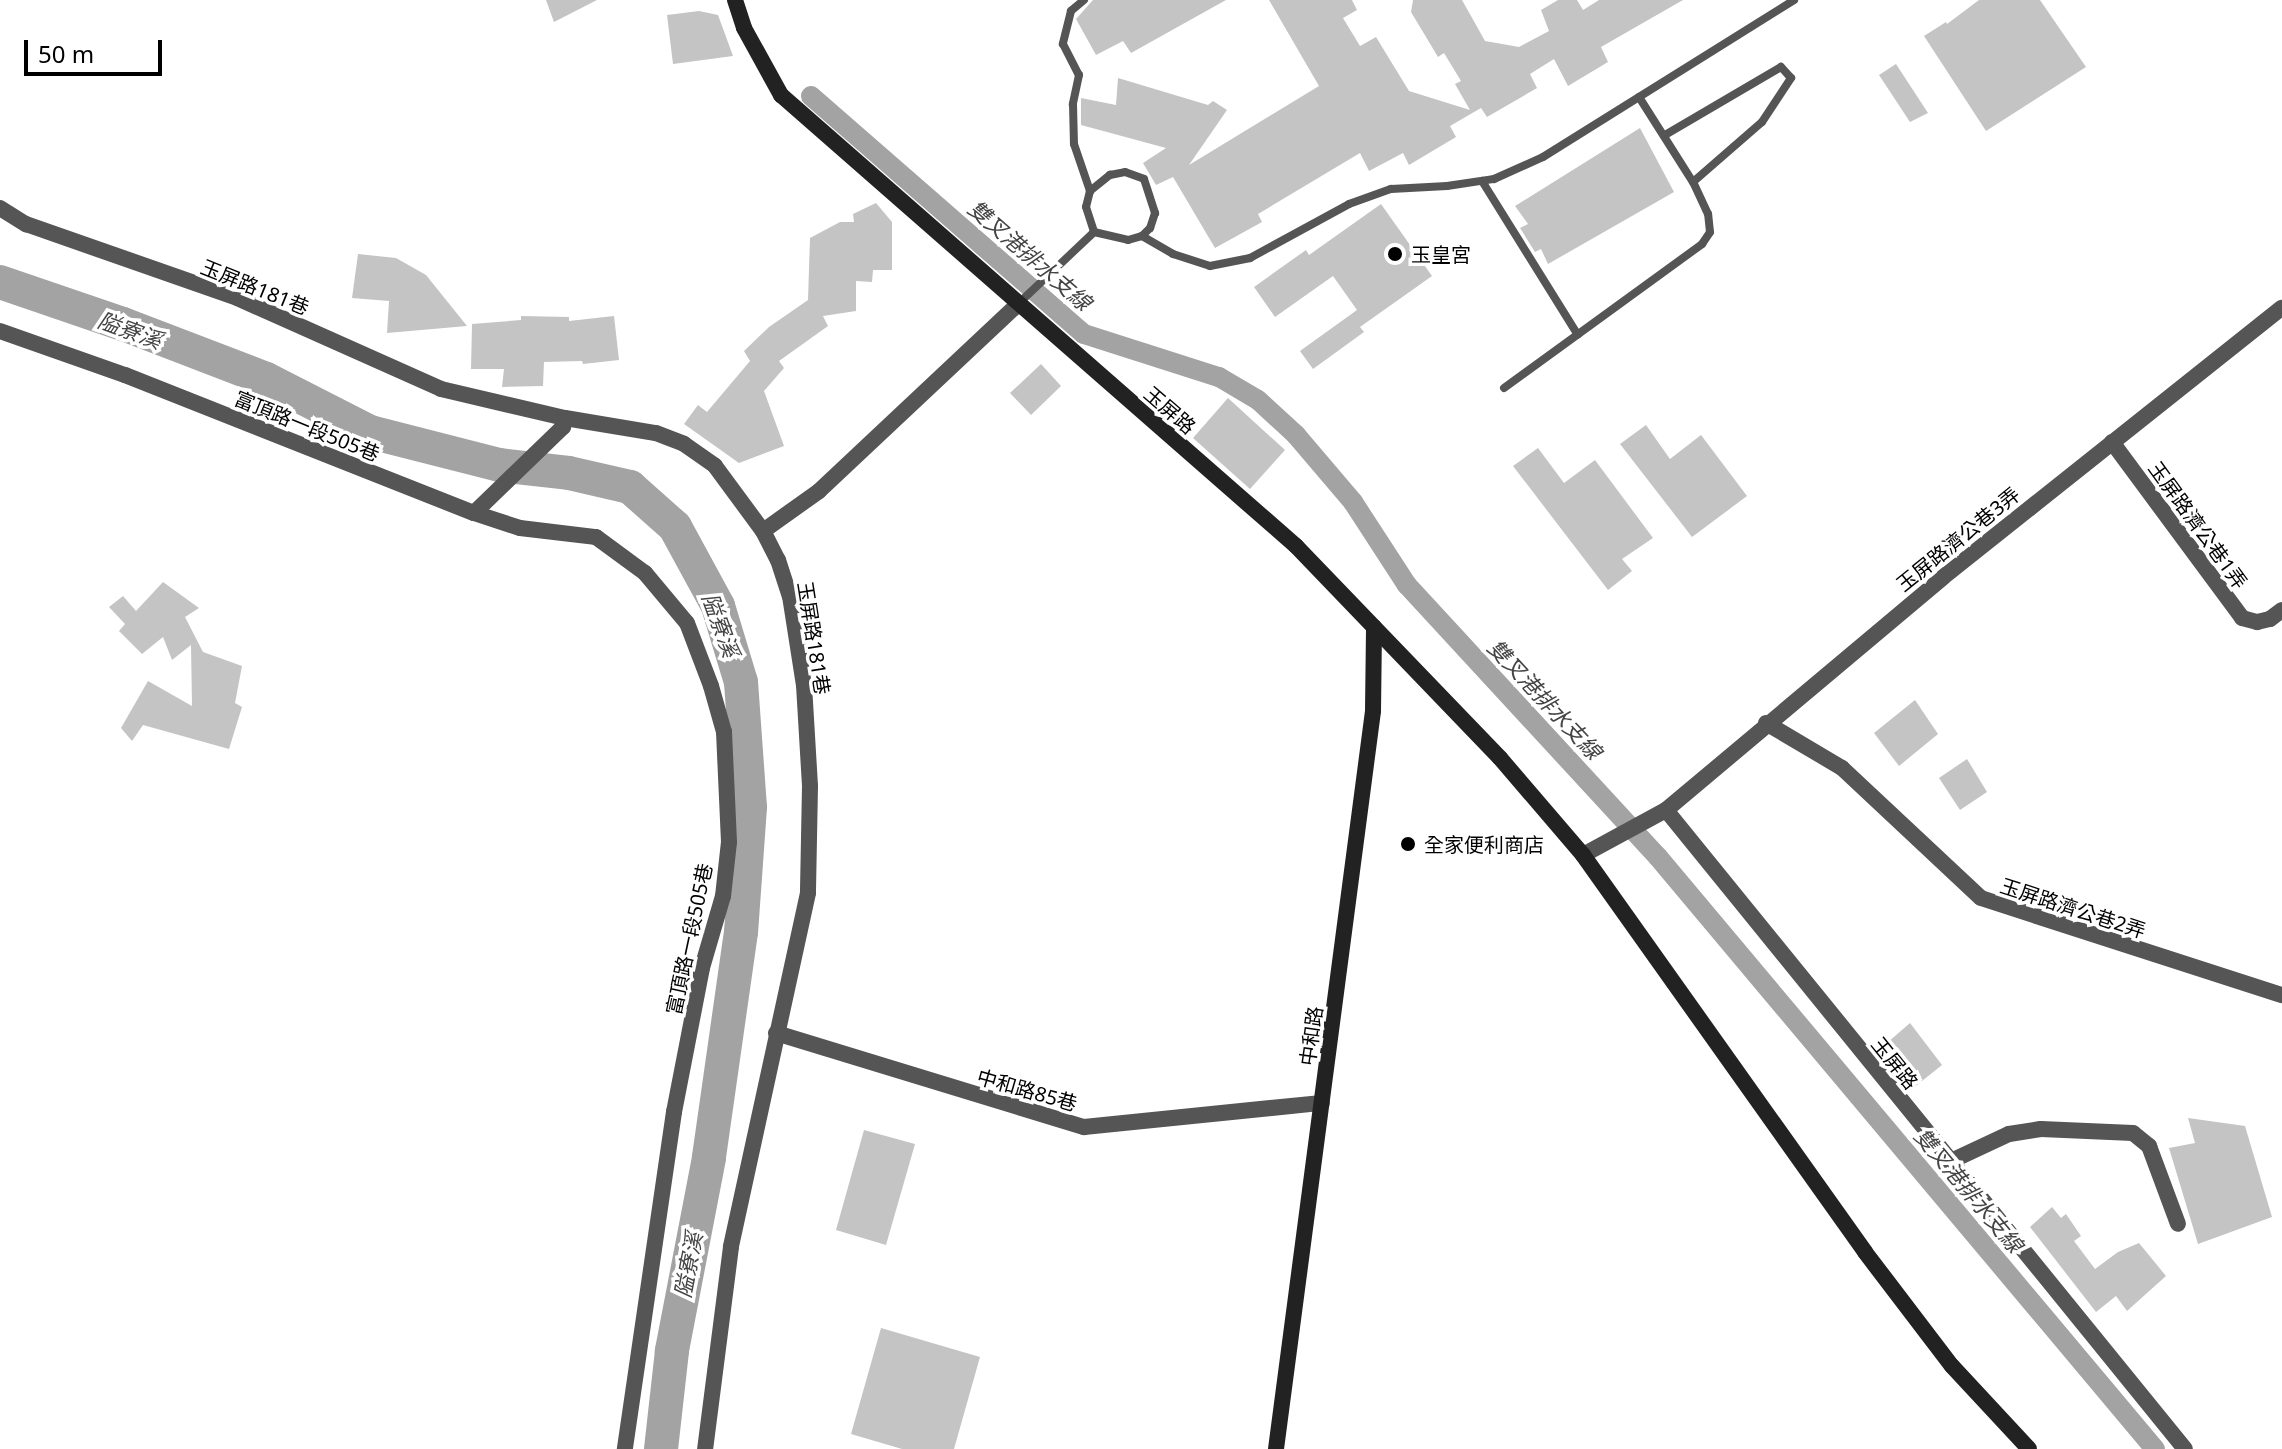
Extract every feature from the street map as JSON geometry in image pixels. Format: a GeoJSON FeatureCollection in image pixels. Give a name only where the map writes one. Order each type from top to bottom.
{"type":"FeatureCollection","features":[{"type":"Feature","properties":{"kind":"street","name":"玉屏路"},"geometry":{"type":"LineString","coordinates":[[735,0],[744,28],[781,95],[1017,305],[1296,546],[1500,758],[1583,855],[1865,1252],[1952,1366],[2029,1449]]}},
{"type":"Feature","properties":{"kind":"street","name":"玉屏路181巷"},"geometry":{"type":"LineString","coordinates":[[0,208],[26,224],[237,298],[441,389],[564,423],[656,433],[702,454],[730,483],[763,531],[778,560],[790,596],[804,685],[810,786],[808,893],[731,1247],[705,1449]]}},
{"type":"Feature","properties":{"kind":"street"},"geometry":{"type":"LineString","coordinates":[[763,531],[819,491],[1017,305]]}},
{"type":"Feature","properties":{"kind":"street","name":"玉屏路濟公巷3弄"},"geometry":{"type":"LineString","coordinates":[[1666,810],[1766,723],[2282,308]]}},
{"type":"Feature","properties":{"kind":"street","name":"富頂路一段505巷"},"geometry":{"type":"LineString","coordinates":[[0,331],[481,508],[520,528],[596,537],[614,547],[645,573],[687,623],[724,732],[729,842],[723,896],[702,968],[674,1112],[625,1449]]}},
{"type":"Feature","properties":{"kind":"street"},"geometry":{"type":"LineString","coordinates":[[481,508],[564,423]]}},
{"type":"Feature","properties":{"kind":"street","name":"玉屏路濟公巷1弄"},"geometry":{"type":"LineString","coordinates":[[2112,442],[2242,618],[2257,622],[2270,619],[2282,610]]}},
{"type":"Feature","properties":{"kind":"street","name":"中和路"},"geometry":{"type":"LineString","coordinates":[[1276,1449],[1373,711],[1374,627]]}},
{"type":"Feature","properties":{"kind":"street","name":"玉屏路濟公巷2弄"},"geometry":{"type":"LineString","coordinates":[[1766,723],[1842,768],[1981,898],[2282,995]]}},
{"type":"Feature","properties":{"kind":"street","name":"玉屏路"},"geometry":{"type":"LineString","coordinates":[[1666,810],[2185,1449]]}},
{"type":"Feature","properties":{"kind":"street"},"geometry":{"type":"LineString","coordinates":[[1583,855],[1666,810]]}},
{"type":"Feature","properties":{"kind":"street","name":"中和路85巷"},"geometry":{"type":"LineString","coordinates":[[776,1033],[1084,1127],[1322,1103]]}},
{"type":"Feature","properties":{"kind":"street"},"geometry":{"type":"LineString","coordinates":[[1949,1162],[2009,1134],[2041,1129],[2133,1133],[2149,1146],[2178,1224]]}},
{"type":"Feature","properties":{"kind":"lane"},"geometry":{"type":"LineString","coordinates":[[1084,0],[1071,11],[1063,44],[1079,75],[1073,104],[1074,144],[1090,191],[1086,207],[1094,232]]}},
{"type":"Feature","properties":{"kind":"lane"},"geometry":{"type":"LineString","coordinates":[[1142,236],[1173,254],[1210,266],[1250,258],[1349,204],[1391,189],[1482,181],[1543,157],[1794,0]]}},
{"type":"Feature","properties":{"kind":"lane"},"geometry":{"type":"LineString","coordinates":[[1665,135],[1781,67],[1791,78],[1762,122],[1693,182]]}},
{"type":"Feature","properties":{"kind":"lane"},"geometry":{"type":"LineString","coordinates":[[1504,388],[1702,244],[1710,232],[1708,214],[1693,182],[1639,97]]}},
{"type":"Feature","properties":{"kind":"lane"},"geometry":{"type":"LineString","coordinates":[[1090,191],[1110,175],[1125,172],[1144,179],[1155,213],[1150,228],[1142,236],[1128,240],[1094,232]]}},
{"type":"Feature","properties":{"kind":"lane"},"geometry":{"type":"LineString","coordinates":[[1482,181],[1578,335]]}},
{"type":"Feature","properties":{"kind":"lane"},"geometry":{"type":"LineString","coordinates":[[1017,305],[1094,232]]}},
{"type":"Feature","properties":{"kind":"building"},"geometry":{"type":"Polygon","coordinates":[[[546,0],[597,0],[554,22],[546,0]]]}},
{"type":"Feature","properties":{"kind":"building"},"geometry":{"type":"Polygon","coordinates":[[[1093,0],[1226,0],[1131,53],[1123,41],[1096,55],[1076,19],[1093,0]]]}},
{"type":"Feature","properties":{"kind":"building"},"geometry":{"type":"Polygon","coordinates":[[[1269,0],[1352,0],[1357,10],[1343,18],[1360,46],[1376,37],[1409,91],[1470,110],[1455,84],[1461,81],[1444,53],[1438,57],[1411,12],[1413,0],[1462,0],[1485,41],[1519,47],[1549,31],[1541,10],[1558,0],[1577,0],[1583,10],[1599,0],[1683,0],[1601,47],[1608,62],[1568,86],[1554,59],[1530,74],[1537,88],[1487,117],[1481,108],[1450,126],[1456,137],[1409,165],[1403,153],[1369,171],[1360,153],[1258,214],[1262,222],[1215,248],[1173,177],[1156,185],[1143,163],[1166,148],[1081,125],[1081,98],[1116,105],[1118,78],[1208,105],[1213,101],[1227,110],[1189,165],[1319,86],[1269,0]]]}},
{"type":"Feature","properties":{"kind":"building"},"geometry":{"type":"Polygon","coordinates":[[[1979,0],[2040,0],[2086,67],[1986,131],[1924,36],[1947,24],[1979,0]]]}},
{"type":"Feature","properties":{"kind":"building"},"geometry":{"type":"Polygon","coordinates":[[[699,11],[718,15],[733,56],[673,64],[667,15],[699,11]]]}},
{"type":"Feature","properties":{"kind":"building"},"geometry":{"type":"Polygon","coordinates":[[[1896,64],[1928,113],[1910,122],[1879,75],[1896,64]]]}},
{"type":"Feature","properties":{"kind":"building"},"geometry":{"type":"Polygon","coordinates":[[[1640,128],[1674,192],[1548,264],[1541,249],[1535,252],[1520,228],[1528,224],[1515,206],[1640,128]]]}},
{"type":"Feature","properties":{"kind":"building"},"geometry":{"type":"Polygon","coordinates":[[[876,203],[892,222],[892,270],[873,270],[872,282],[856,281],[856,311],[823,316],[828,326],[779,361],[784,368],[764,391],[784,446],[739,463],[684,424],[698,405],[707,412],[750,361],[744,351],[769,327],[808,300],[810,238],[840,222],[854,222],[853,214],[876,203]]]}},
{"type":"Feature","properties":{"kind":"building"},"geometry":{"type":"Polygon","coordinates":[[[1381,204],[1432,276],[1360,327],[1364,332],[1313,369],[1300,351],[1357,310],[1333,276],[1275,317],[1254,287],[1306,250],[1309,255],[1381,204]]]}},
{"type":"Feature","properties":{"kind":"building"},"geometry":{"type":"Polygon","coordinates":[[[358,254],[396,258],[426,275],[467,326],[387,333],[389,301],[352,298],[358,254]]]}},
{"type":"Feature","properties":{"kind":"building"},"geometry":{"type":"Polygon","coordinates":[[[521,316],[569,317],[569,321],[614,316],[619,360],[583,364],[582,361],[544,362],[543,386],[502,387],[504,369],[471,369],[472,324],[521,320],[521,316]]]}},
{"type":"Feature","properties":{"kind":"building"},"geometry":{"type":"Polygon","coordinates":[[[1041,364],[1061,386],[1031,415],[1010,393],[1041,364]]]}},
{"type":"Feature","properties":{"kind":"building"},"geometry":{"type":"Polygon","coordinates":[[[1228,398],[1285,450],[1250,489],[1193,438],[1228,398]]]}},
{"type":"Feature","properties":{"kind":"building"},"geometry":{"type":"Polygon","coordinates":[[[1646,425],[1670,459],[1701,435],[1747,496],[1692,537],[1620,444],[1646,425]]]}},
{"type":"Feature","properties":{"kind":"building"},"geometry":{"type":"Polygon","coordinates":[[[1538,448],[1564,483],[1595,460],[1653,538],[1622,559],[1632,571],[1608,590],[1513,466],[1538,448]]]}},
{"type":"Feature","properties":{"kind":"building"},"geometry":{"type":"Polygon","coordinates":[[[163,582],[199,608],[185,617],[203,652],[242,666],[235,703],[242,707],[229,749],[143,725],[132,741],[121,728],[148,681],[192,706],[191,645],[172,660],[163,637],[142,654],[119,631],[125,624],[109,607],[123,596],[136,611],[163,582]]]}},
{"type":"Feature","properties":{"kind":"building"},"geometry":{"type":"Polygon","coordinates":[[[1915,700],[1938,734],[1899,766],[1874,733],[1915,700]]]}},
{"type":"Feature","properties":{"kind":"building"},"geometry":{"type":"Polygon","coordinates":[[[1967,759],[1987,792],[1960,810],[1939,778],[1967,759]]]}},
{"type":"Feature","properties":{"kind":"building"},"geometry":{"type":"Polygon","coordinates":[[[1910,1023],[1942,1065],[1912,1089],[1880,1049],[1910,1023]]]}},
{"type":"Feature","properties":{"kind":"building"},"geometry":{"type":"Polygon","coordinates":[[[2188,1118],[2245,1126],[2272,1217],[2198,1244],[2169,1148],[2195,1143],[2188,1118]]]}},
{"type":"Feature","properties":{"kind":"building"},"geometry":{"type":"Polygon","coordinates":[[[864,1130],[915,1144],[886,1245],[836,1230],[864,1130]]]}},
{"type":"Feature","properties":{"kind":"building"},"geometry":{"type":"Polygon","coordinates":[[[2052,1207],[2061,1218],[2066,1214],[2081,1236],[2074,1241],[2095,1269],[2118,1252],[2139,1243],[2166,1276],[2127,1311],[2116,1296],[2096,1312],[2030,1227],[2052,1207]]]}},
{"type":"Feature","properties":{"kind":"building"},"geometry":{"type":"Polygon","coordinates":[[[881,1328],[980,1357],[954,1449],[902,1449],[851,1434],[881,1328]]]}},
{"type":"Feature","properties":{"kind":"waterway","name":"雙叉港排水支線"},"geometry":{"type":"LineString","coordinates":[[811,96],[1084,334],[1219,377],[1258,400],[1296,435],[1353,502],[1407,585],[1658,857],[2155,1449]]}},
{"type":"Feature","properties":{"kind":"waterway","name":"隘寮溪"},"geometry":{"type":"LineString","coordinates":[[0,282],[123,324],[266,379],[370,432],[499,465],[569,473],[630,487],[675,527],[718,606],[741,682],[750,807],[741,932],[709,1158],[672,1351],[661,1449]]}},
{"type":"Feature","properties":{"kind":"place","name":"玉皇宮"},"geometry":{"type":"Point","coordinates":[1395,254]}},
{"type":"Feature","properties":{"kind":"place","name":"全家便利商店"},"geometry":{"type":"Point","coordinates":[1408,844]}}]}
